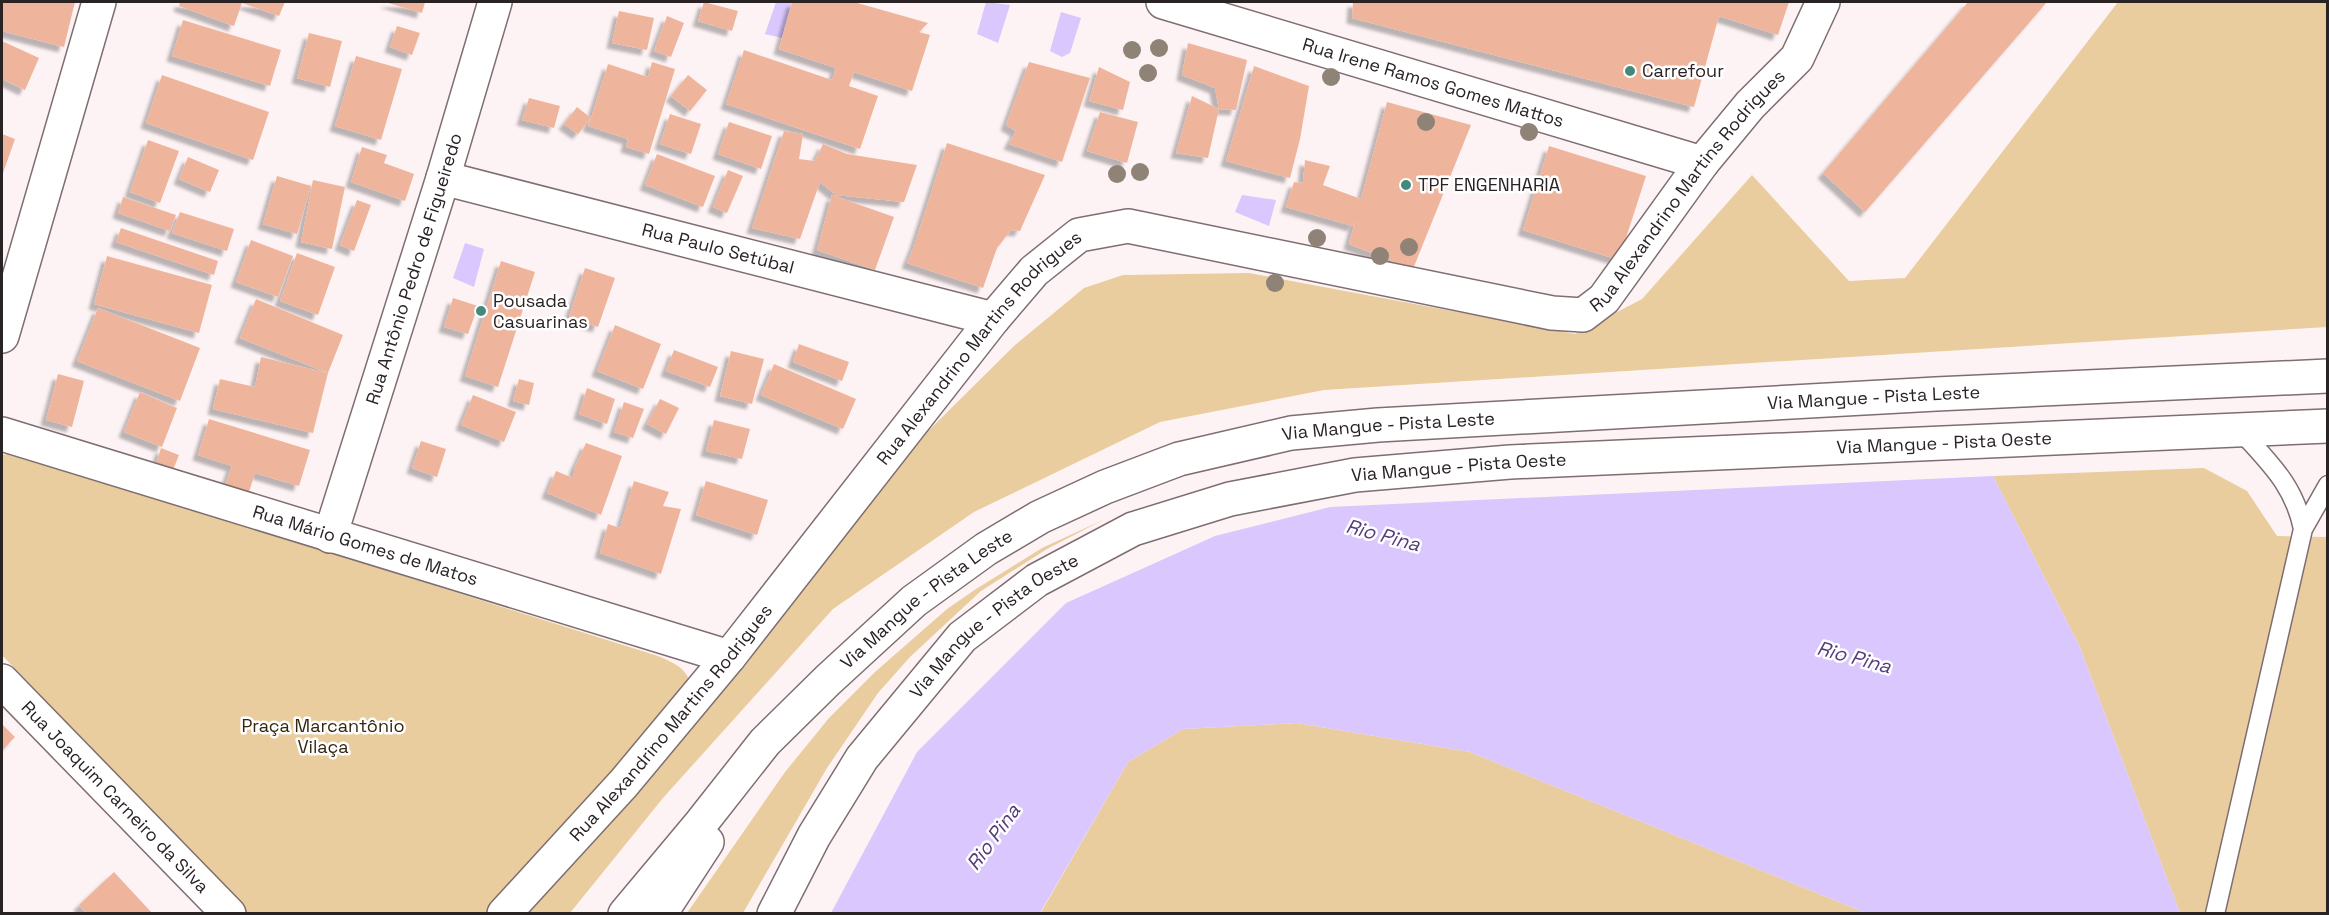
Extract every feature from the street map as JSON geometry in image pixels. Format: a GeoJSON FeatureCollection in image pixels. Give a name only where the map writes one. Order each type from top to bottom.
{"type":"FeatureCollection","features":[{"type":"Feature","properties":{"kind":"street"},"geometry":{"type":"LineString","coordinates":[[2,336],[99,2]]}},
{"type":"Feature","properties":{"kind":"street","name":"Rua Antônio Pedro de Figueiredo"},"geometry":{"type":"LineString","coordinates":[[330,536],[443,177],[495,2]]}},
{"type":"Feature","properties":{"kind":"street","name":"Rua Irene Ramos Gomes Mattos"},"geometry":{"type":"LineString","coordinates":[[1163,2],[1702,163]]}},
{"type":"Feature","properties":{"kind":"street","name":"Rua Alexandrino Martins Rodrigues"},"geometry":{"type":"LineString","coordinates":[[504,914],[624,783],[729,657],[993,319],[1034,270],[1079,235],[1128,226],[1552,313],[1583,315],[1604,298],[1702,163],[1750,105],[1797,58],[1823,2]]}},
{"type":"Feature","properties":{"kind":"street","name":"Rua Paulo Setúbal"},"geometry":{"type":"LineString","coordinates":[[443,177],[993,319]]}},
{"type":"Feature","properties":{"kind":"street","name":"Via Mangue - Pista Leste"},"geometry":{"type":"LineString","coordinates":[[625,914],[765,742],[914,602],[995,543],[1040,517],[1105,487],[1179,459],[1291,433],[1401,423],[1936,394],[2328,376]]}},
{"type":"Feature","properties":{"kind":"street","name":"Via Mangue - Pista Oeste"},"geometry":{"type":"LineString","coordinates":[[774,914],[814,836],[862,758],[962,637],[1038,580],[1133,529],[1230,499],[1355,475],[1510,462],[2328,426]]}},
{"type":"Feature","properties":{"kind":"street","name":"Rua Mário Gomes de Matos"},"geometry":{"type":"LineString","coordinates":[[2,434],[729,657]]}},
{"type":"Feature","properties":{"kind":"street","name":"Rua Joaquim Carneiro da Silva"},"geometry":{"type":"LineString","coordinates":[[2,681],[229,914]]}},
{"type":"Feature","properties":{"kind":"street"},"geometry":{"type":"LineString","coordinates":[[660,914],[778,729]]}},
{"type":"Feature","properties":{"kind":"lane"},"geometry":{"type":"LineString","coordinates":[[2239,429],[2274,467],[2290,489],[2299,509],[2303,529]]}},
{"type":"Feature","properties":{"kind":"lane"},"geometry":{"type":"LineString","coordinates":[[2215,914],[2303,529],[2328,485]]}},
{"type":"Feature","properties":{"kind":"green space"},"geometry":{"type":"Polygon","coordinates":[[[2118,2],[2327,2],[2327,327],[1324,390],[1160,422],[974,512],[833,609],[663,798],[570,913],[526,914],[919,440],[1014,346],[1084,288],[1123,275],[1249,273],[1575,334],[1642,299],[1752,175],[1849,281],[1905,278],[2118,2]]]}},
{"type":"Feature","properties":{"kind":"green space","name":"Praça Marcantônio Vilaça"},"geometry":{"type":"Polygon","coordinates":[[[13,453],[658,656],[680,668],[687,676],[693,690],[498,913],[247,914],[2,655],[2,455],[13,453]]]}},
{"type":"Feature","properties":{"kind":"green space"},"geometry":{"type":"Polygon","coordinates":[[[2204,468],[2247,491],[2277,536],[2327,537],[2327,913],[2180,913],[2079,645],[1993,476],[2204,468]]]}},
{"type":"Feature","properties":{"kind":"green space"},"geometry":{"type":"Polygon","coordinates":[[[1105,519],[1047,549],[981,591],[910,657],[878,693],[827,768],[743,913],[687,913],[785,772],[829,718],[875,672],[947,609],[976,589],[1042,548],[1105,519]]]}},
{"type":"Feature","properties":{"kind":"green space"},"geometry":{"type":"Polygon","coordinates":[[[1297,723],[1470,752],[1866,913],[1040,914],[1128,762],[1183,729],[1297,723]]]}},
{"type":"Feature","properties":{"kind":"water"},"geometry":{"type":"Polygon","coordinates":[[[776,2],[792,2],[782,38],[765,34],[776,2]]]}},
{"type":"Feature","properties":{"kind":"water"},"geometry":{"type":"Polygon","coordinates":[[[986,2],[1010,5],[998,43],[977,34],[986,2]]]}},
{"type":"Feature","properties":{"kind":"water"},"geometry":{"type":"Polygon","coordinates":[[[1061,12],[1081,18],[1070,53],[1062,57],[1050,51],[1061,12]]]}},
{"type":"Feature","properties":{"kind":"water"},"geometry":{"type":"Polygon","coordinates":[[[1242,195],[1276,200],[1269,226],[1235,212],[1242,195]]]}},
{"type":"Feature","properties":{"kind":"water"},"geometry":{"type":"Polygon","coordinates":[[[465,243],[484,249],[474,287],[453,278],[465,243]]]}},
{"type":"Feature","properties":{"kind":"water","name":"Rio Pina"},"geometry":{"type":"Polygon","coordinates":[[[1993,476],[2079,645],[2180,913],[1866,913],[1470,752],[1297,723],[1183,729],[1128,762],[1040,913],[831,913],[917,752],[1066,603],[1215,536],[1330,507],[1993,476]]]}},
{"type":"Feature","properties":{"kind":"building"},"geometry":{"type":"Polygon","coordinates":[[[2,2],[75,2],[64,47],[2,31],[2,2]]]}},
{"type":"Feature","properties":{"kind":"building"},"geometry":{"type":"Polygon","coordinates":[[[180,2],[285,2],[279,16],[242,3],[234,26],[179,6],[180,2]]]}},
{"type":"Feature","properties":{"kind":"building"},"geometry":{"type":"Polygon","coordinates":[[[385,2],[425,2],[422,13],[385,2]]]}},
{"type":"Feature","properties":{"kind":"building"},"geometry":{"type":"Polygon","coordinates":[[[704,2],[738,11],[732,31],[698,21],[704,2]]]}},
{"type":"Feature","properties":{"kind":"building"},"geometry":{"type":"Polygon","coordinates":[[[792,2],[854,2],[928,23],[919,32],[930,35],[912,91],[854,72],[849,86],[878,96],[860,149],[726,104],[744,50],[832,80],[836,68],[779,49],[792,2]]]}},
{"type":"Feature","properties":{"kind":"building","name":"Carrefour"},"geometry":{"type":"Polygon","coordinates":[[[1353,2],[1789,2],[1778,35],[1719,16],[1694,107],[1352,18],[1353,2]]]}},
{"type":"Feature","properties":{"kind":"building"},"geometry":{"type":"Polygon","coordinates":[[[1968,2],[2047,2],[1865,212],[1823,173],[1968,2]]]}},
{"type":"Feature","properties":{"kind":"building"},"geometry":{"type":"Polygon","coordinates":[[[619,11],[654,18],[647,50],[612,43],[619,11]]]}},
{"type":"Feature","properties":{"kind":"building"},"geometry":{"type":"Polygon","coordinates":[[[667,16],[684,23],[671,57],[654,51],[667,16]]]}},
{"type":"Feature","properties":{"kind":"building"},"geometry":{"type":"Polygon","coordinates":[[[183,20],[281,50],[270,86],[172,56],[183,20]]]}},
{"type":"Feature","properties":{"kind":"building"},"geometry":{"type":"Polygon","coordinates":[[[397,26],[420,33],[412,55],[390,47],[397,26]]]}},
{"type":"Feature","properties":{"kind":"building"},"geometry":{"type":"Polygon","coordinates":[[[309,33],[342,41],[330,87],[297,78],[309,33]]]}},
{"type":"Feature","properties":{"kind":"building"},"geometry":{"type":"Polygon","coordinates":[[[2,41],[39,58],[25,90],[2,79],[2,41]]]}},
{"type":"Feature","properties":{"kind":"building"},"geometry":{"type":"Polygon","coordinates":[[[1188,43],[1247,60],[1236,110],[1219,109],[1215,88],[1182,75],[1188,43]]]}},
{"type":"Feature","properties":{"kind":"building"},"geometry":{"type":"Polygon","coordinates":[[[356,56],[402,69],[381,140],[335,126],[356,56]]]}},
{"type":"Feature","properties":{"kind":"building"},"geometry":{"type":"Polygon","coordinates":[[[652,62],[675,69],[649,154],[626,147],[628,139],[588,126],[608,64],[648,77],[652,62]]]}},
{"type":"Feature","properties":{"kind":"building"},"geometry":{"type":"Polygon","coordinates":[[[1029,62],[1090,78],[1062,162],[1009,144],[1016,131],[1006,125],[1029,62]]]}},
{"type":"Feature","properties":{"kind":"building"},"geometry":{"type":"Polygon","coordinates":[[[1254,66],[1309,86],[1300,139],[1290,178],[1226,161],[1254,66]]]}},
{"type":"Feature","properties":{"kind":"building"},"geometry":{"type":"Polygon","coordinates":[[[1099,67],[1130,82],[1123,110],[1089,101],[1099,67]]]}},
{"type":"Feature","properties":{"kind":"building"},"geometry":{"type":"Polygon","coordinates":[[[162,75],[269,112],[253,160],[146,123],[162,75]]]}},
{"type":"Feature","properties":{"kind":"building"},"geometry":{"type":"Polygon","coordinates":[[[688,75],[707,90],[690,111],[671,96],[688,75]]]}},
{"type":"Feature","properties":{"kind":"building"},"geometry":{"type":"Polygon","coordinates":[[[1192,96],[1219,109],[1208,158],[1176,153],[1192,96]]]}},
{"type":"Feature","properties":{"kind":"building"},"geometry":{"type":"Polygon","coordinates":[[[529,98],[560,106],[554,128],[522,120],[529,98]]]}},
{"type":"Feature","properties":{"kind":"building","name":"TPF ENGENHARIA"},"geometry":{"type":"Polygon","coordinates":[[[1387,102],[1471,125],[1413,269],[1349,244],[1356,218],[1353,226],[1286,207],[1294,182],[1303,183],[1305,160],[1330,166],[1323,185],[1361,199],[1387,102]]]}},
{"type":"Feature","properties":{"kind":"building"},"geometry":{"type":"Polygon","coordinates":[[[577,107],[591,118],[578,134],[564,124],[577,107]]]}},
{"type":"Feature","properties":{"kind":"building"},"geometry":{"type":"Polygon","coordinates":[[[1100,112],[1138,122],[1127,163],[1087,151],[1100,112]]]}},
{"type":"Feature","properties":{"kind":"building"},"geometry":{"type":"Polygon","coordinates":[[[670,114],[701,124],[691,154],[660,144],[670,114]]]}},
{"type":"Feature","properties":{"kind":"building"},"geometry":{"type":"Polygon","coordinates":[[[729,122],[772,136],[761,169],[718,154],[729,122]]]}},
{"type":"Feature","properties":{"kind":"building"},"geometry":{"type":"Polygon","coordinates":[[[784,131],[803,134],[799,159],[815,161],[823,144],[847,154],[917,165],[904,202],[836,195],[820,182],[800,239],[752,228],[784,131]]]}},
{"type":"Feature","properties":{"kind":"building"},"geometry":{"type":"Polygon","coordinates":[[[2,134],[15,139],[2,176],[2,134]]]}},
{"type":"Feature","properties":{"kind":"building"},"geometry":{"type":"Polygon","coordinates":[[[148,140],[179,151],[160,203],[130,192],[148,140]]]}},
{"type":"Feature","properties":{"kind":"building"},"geometry":{"type":"Polygon","coordinates":[[[947,143],[1045,175],[1020,231],[1011,230],[997,248],[983,288],[907,263],[947,143]]]}},
{"type":"Feature","properties":{"kind":"building"},"geometry":{"type":"Polygon","coordinates":[[[1549,146],[1646,176],[1619,260],[1523,230],[1549,146]]]}},
{"type":"Feature","properties":{"kind":"building"},"geometry":{"type":"Polygon","coordinates":[[[362,147],[387,155],[384,163],[414,174],[405,201],[351,182],[362,147]]]}},
{"type":"Feature","properties":{"kind":"building"},"geometry":{"type":"Polygon","coordinates":[[[657,154],[715,176],[703,207],[645,185],[657,154]]]}},
{"type":"Feature","properties":{"kind":"building"},"geometry":{"type":"Polygon","coordinates":[[[188,157],[219,170],[210,192],[179,179],[188,157]]]}},
{"type":"Feature","properties":{"kind":"building"},"geometry":{"type":"Polygon","coordinates":[[[728,170],[743,176],[727,213],[713,207],[728,170]]]}},
{"type":"Feature","properties":{"kind":"building"},"geometry":{"type":"Polygon","coordinates":[[[277,176],[311,186],[297,234],[263,224],[277,176]]]}},
{"type":"Feature","properties":{"kind":"building"},"geometry":{"type":"Polygon","coordinates":[[[313,180],[345,187],[332,249],[301,242],[313,180]]]}},
{"type":"Feature","properties":{"kind":"building"},"geometry":{"type":"Polygon","coordinates":[[[832,195],[894,217],[875,270],[817,250],[832,195]]]}},
{"type":"Feature","properties":{"kind":"building"},"geometry":{"type":"Polygon","coordinates":[[[123,197],[176,215],[170,231],[118,213],[123,197]]]}},
{"type":"Feature","properties":{"kind":"building"},"geometry":{"type":"Polygon","coordinates":[[[357,200],[371,205],[354,251],[340,245],[357,200]]]}},
{"type":"Feature","properties":{"kind":"building"},"geometry":{"type":"Polygon","coordinates":[[[180,212],[234,229],[227,251],[172,233],[180,212]]]}},
{"type":"Feature","properties":{"kind":"building"},"geometry":{"type":"Polygon","coordinates":[[[121,228],[218,261],[214,275],[116,242],[121,228]]]}},
{"type":"Feature","properties":{"kind":"building"},"geometry":{"type":"Polygon","coordinates":[[[251,240],[293,256],[278,297],[236,282],[251,240]]]}},
{"type":"Feature","properties":{"kind":"building"},"geometry":{"type":"Polygon","coordinates":[[[297,253],[335,267],[318,315],[280,301],[297,253]]]}},
{"type":"Feature","properties":{"kind":"building"},"geometry":{"type":"Polygon","coordinates":[[[107,256],[212,285],[199,333],[94,304],[107,256]]]}},
{"type":"Feature","properties":{"kind":"building"},"geometry":{"type":"Polygon","coordinates":[[[501,261],[535,272],[498,387],[465,376],[501,261]]]}},
{"type":"Feature","properties":{"kind":"building"},"geometry":{"type":"Polygon","coordinates":[[[585,268],[615,278],[598,327],[569,317],[585,268]]]}},
{"type":"Feature","properties":{"kind":"building"},"geometry":{"type":"Polygon","coordinates":[[[453,298],[478,306],[468,334],[444,327],[453,298]]]}},
{"type":"Feature","properties":{"kind":"building"},"geometry":{"type":"Polygon","coordinates":[[[256,299],[343,335],[328,373],[240,338],[256,299]]]}},
{"type":"Feature","properties":{"kind":"building"},"geometry":{"type":"Polygon","coordinates":[[[98,308],[200,348],[180,401],[77,361],[98,308]]]}},
{"type":"Feature","properties":{"kind":"building"},"geometry":{"type":"Polygon","coordinates":[[[615,325],[661,344],[643,389],[597,371],[615,325]]]}},
{"type":"Feature","properties":{"kind":"building"},"geometry":{"type":"Polygon","coordinates":[[[799,344],[849,362],[842,381],[793,362],[799,344]]]}},
{"type":"Feature","properties":{"kind":"building"},"geometry":{"type":"Polygon","coordinates":[[[674,350],[718,367],[710,387],[666,371],[674,350]]]}},
{"type":"Feature","properties":{"kind":"building"},"geometry":{"type":"Polygon","coordinates":[[[731,351],[764,359],[752,404],[720,396],[731,351]]]}},
{"type":"Feature","properties":{"kind":"building"},"geometry":{"type":"Polygon","coordinates":[[[261,357],[328,373],[313,433],[213,409],[220,379],[255,387],[261,357]]]}},
{"type":"Feature","properties":{"kind":"building"},"geometry":{"type":"Polygon","coordinates":[[[774,364],[856,399],[843,429],[761,395],[774,364]]]}},
{"type":"Feature","properties":{"kind":"building"},"geometry":{"type":"Polygon","coordinates":[[[58,374],[84,381],[72,427],[46,420],[58,374]]]}},
{"type":"Feature","properties":{"kind":"building"},"geometry":{"type":"Polygon","coordinates":[[[519,379],[534,383],[529,405],[513,401],[519,379]]]}},
{"type":"Feature","properties":{"kind":"building"},"geometry":{"type":"Polygon","coordinates":[[[587,388],[615,399],[607,424],[579,414],[587,388]]]}},
{"type":"Feature","properties":{"kind":"building"},"geometry":{"type":"Polygon","coordinates":[[[140,392],[177,408],[162,447],[124,432],[140,392]]]}},
{"type":"Feature","properties":{"kind":"building"},"geometry":{"type":"Polygon","coordinates":[[[473,395],[516,412],[504,442],[461,425],[473,395]]]}},
{"type":"Feature","properties":{"kind":"building"},"geometry":{"type":"Polygon","coordinates":[[[660,399],[679,408],[666,434],[647,424],[660,399]]]}},
{"type":"Feature","properties":{"kind":"building"},"geometry":{"type":"Polygon","coordinates":[[[624,402],[644,409],[633,438],[614,432],[624,402]]]}},
{"type":"Feature","properties":{"kind":"building"},"geometry":{"type":"Polygon","coordinates":[[[209,419],[310,450],[299,486],[255,473],[249,492],[225,485],[232,466],[198,455],[209,419]]]}},
{"type":"Feature","properties":{"kind":"building"},"geometry":{"type":"Polygon","coordinates":[[[714,420],[750,429],[742,459],[706,451],[714,420]]]}},
{"type":"Feature","properties":{"kind":"building"},"geometry":{"type":"Polygon","coordinates":[[[421,441],[446,449],[437,477],[412,468],[421,441]]]}},
{"type":"Feature","properties":{"kind":"building"},"geometry":{"type":"Polygon","coordinates":[[[586,443],[622,456],[601,515],[547,493],[556,471],[573,478],[575,467],[586,443]]]}},
{"type":"Feature","properties":{"kind":"building"},"geometry":{"type":"Polygon","coordinates":[[[161,448],[179,455],[173,470],[156,464],[161,448]]]}},
{"type":"Feature","properties":{"kind":"building"},"geometry":{"type":"Polygon","coordinates":[[[634,481],[669,492],[663,506],[681,509],[661,574],[600,553],[608,524],[620,528],[634,481]]]}},
{"type":"Feature","properties":{"kind":"building"},"geometry":{"type":"Polygon","coordinates":[[[706,481],[768,500],[757,535],[696,515],[706,481]]]}},
{"type":"Feature","properties":{"kind":"building"},"geometry":{"type":"Polygon","coordinates":[[[2,724],[15,737],[2,751],[2,724]]]}},
{"type":"Feature","properties":{"kind":"building"},"geometry":{"type":"Polygon","coordinates":[[[114,872],[153,914],[87,914],[79,905],[114,872]]]}},
{"type":"Feature","properties":{"kind":"place","name":"Carrefour"},"geometry":{"type":"Point","coordinates":[1630,71]}},
{"type":"Feature","properties":{"kind":"place","name":"TPF ENGENHARIA"},"geometry":{"type":"Point","coordinates":[1406,185]}},
{"type":"Feature","properties":{"kind":"place","name":"Pousada Casuarinas"},"geometry":{"type":"Point","coordinates":[481,311]}}]}
